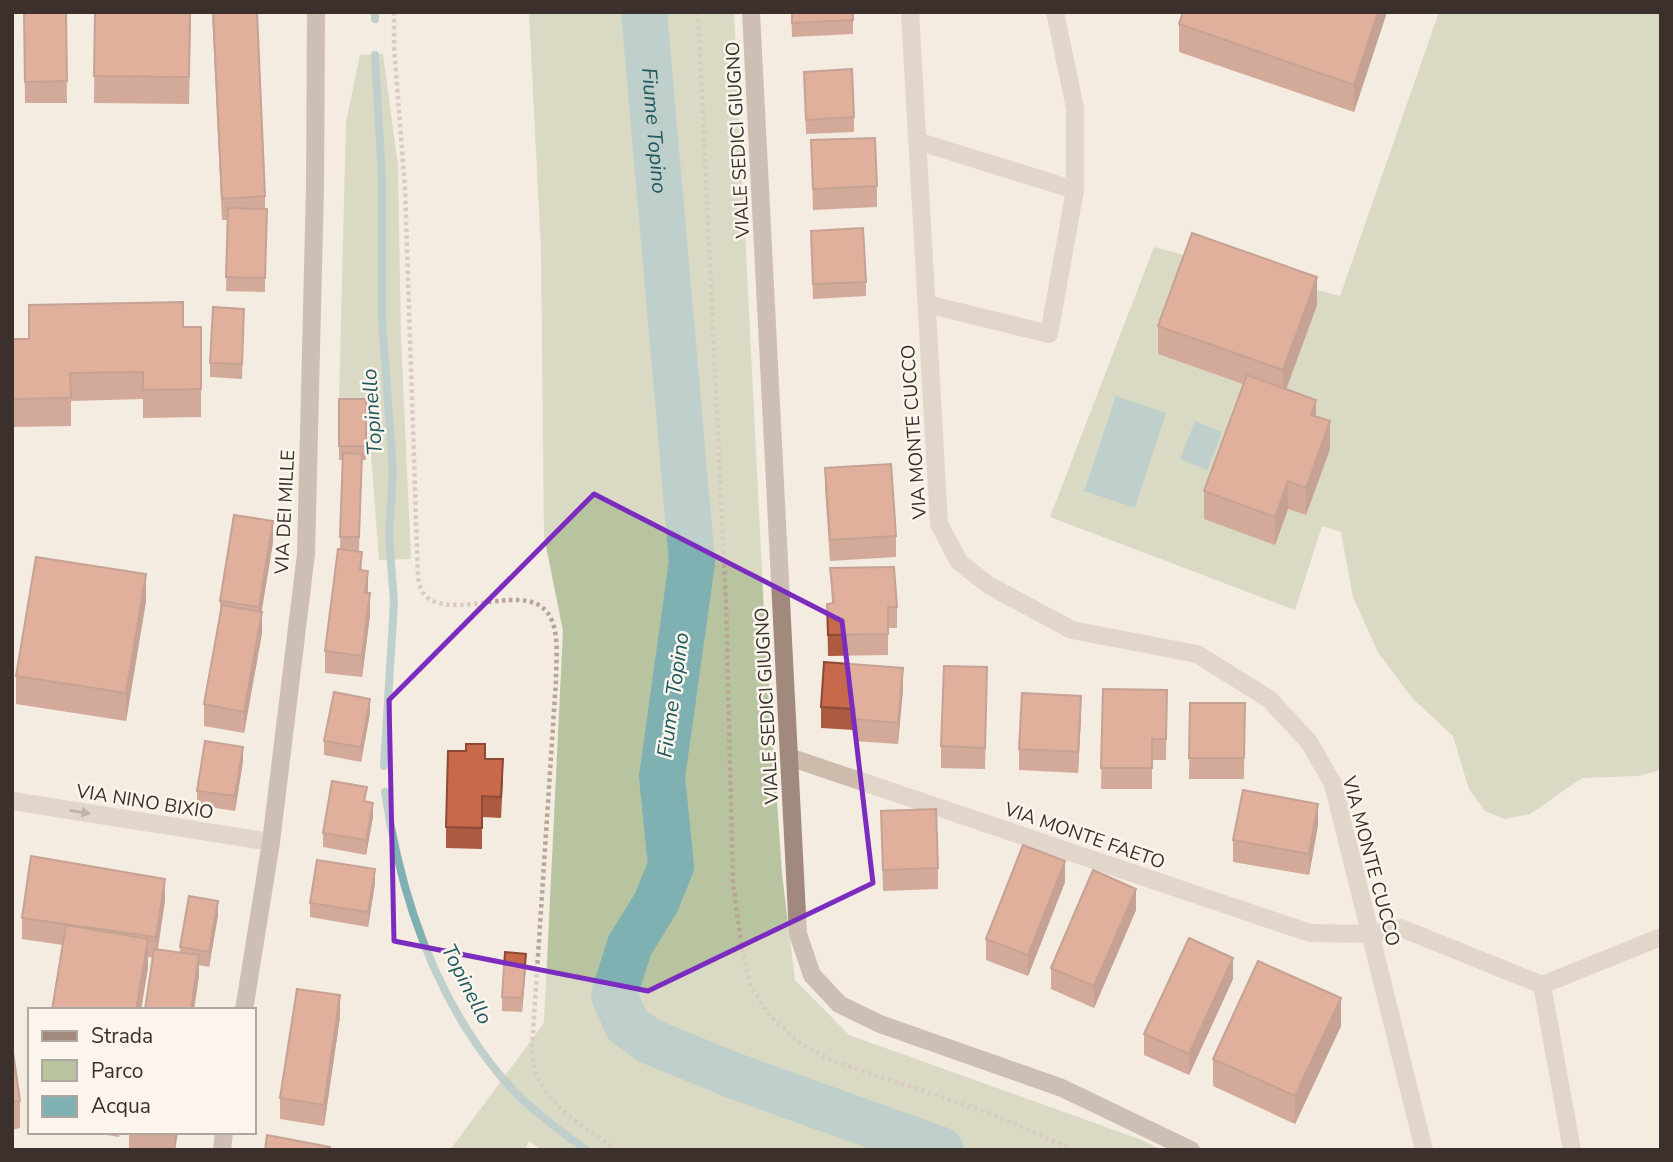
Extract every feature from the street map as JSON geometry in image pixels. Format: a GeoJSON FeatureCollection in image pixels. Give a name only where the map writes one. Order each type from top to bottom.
{"type":"FeatureCollection","features":[{"type":"Feature","properties":{"kind":"street","name":"VIA DEI MILLE"},"geometry":{"type":"LineString","coordinates":[[244,1008],[271,842],[306,554],[315,188],[316,12]]}},
{"type":"Feature","properties":{"kind":"street","name":"VIALE SEDICI GIUGNO"},"geometry":{"type":"LineString","coordinates":[[751,12],[798,934],[812,975],[839,1004],[880,1024],[1062,1088],[1191,1150]]}},
{"type":"Feature","properties":{"kind":"street","name":"VIA MONTE CUCCO"},"geometry":{"type":"LineString","coordinates":[[910,12],[939,524],[959,562],[990,586],[1072,630],[1197,654],[1269,699],[1309,742],[1333,785],[1424,1150]]}},
{"type":"Feature","properties":{"kind":"street"},"geometry":{"type":"LineString","coordinates":[[926,303],[1049,334],[1075,190],[1075,108],[1055,12]]}},
{"type":"Feature","properties":{"kind":"street"},"geometry":{"type":"LineString","coordinates":[[917,141],[1075,190]]}},
{"type":"Feature","properties":{"kind":"street","name":"VIA MONTE FAETO"},"geometry":{"type":"LineString","coordinates":[[789,758],[1310,933],[1371,933],[1401,929],[1542,985]]}},
{"type":"Feature","properties":{"kind":"street","name":"VIA NINO BIXIO"},"geometry":{"type":"LineString","coordinates":[[12,801],[271,842]]}},
{"type":"Feature","properties":{"kind":"street"},"geometry":{"type":"LineString","coordinates":[[1572,1150],[1542,985],[1661,937]]}},
{"type":"Feature","properties":{"kind":"path"},"geometry":{"type":"LineString","coordinates":[[394,12],[394,47],[405,188],[418,578],[423,593],[433,600],[453,605],[534,601],[546,609],[553,622],[556,680],[532,1048],[536,1072],[553,1100],[582,1125],[618,1150]]}},
{"type":"Feature","properties":{"kind":"highlighted area"},"geometry":{"type":"Polygon","coordinates":[[[594,494],[842,621],[873,883],[648,991],[394,941],[389,700],[594,494]]]}},
{"type":"Feature","properties":{"kind":"green space"},"geometry":{"type":"Polygon","coordinates":[[[529,12],[734,12],[764,612],[782,874],[795,980],[849,1035],[1142,1140],[1161,1150],[542,1150],[529,1141],[525,1150],[450,1150],[544,1023],[563,631],[544,536],[541,251],[529,12]]]}},
{"type":"Feature","properties":{"kind":"green space"},"geometry":{"type":"Polygon","coordinates":[[[1439,12],[1661,12],[1661,770],[1638,776],[1582,778],[1530,814],[1505,819],[1485,811],[1469,789],[1453,736],[1412,698],[1378,652],[1353,597],[1341,532],[1322,526],[1295,610],[1050,517],[1154,247],[1340,296],[1439,12]]]}},
{"type":"Feature","properties":{"kind":"green space"},"geometry":{"type":"Polygon","coordinates":[[[383,54],[398,166],[401,338],[411,559],[379,560],[367,401],[339,402],[346,122],[360,55],[383,54]]]}},
{"type":"Feature","properties":{"kind":"water"},"geometry":{"type":"Polygon","coordinates":[[[1116,396],[1166,413],[1135,508],[1084,491],[1116,396]]]}},
{"type":"Feature","properties":{"kind":"water"},"geometry":{"type":"Polygon","coordinates":[[[1195,421],[1222,432],[1207,470],[1180,459],[1195,421]]]}},
{"type":"Feature","properties":{"kind":"building"},"geometry":{"type":"Polygon","coordinates":[[[24,12],[66,12],[67,81],[25,82],[24,12]]]}},
{"type":"Feature","properties":{"kind":"building"},"geometry":{"type":"Polygon","coordinates":[[[95,12],[190,12],[189,77],[94,76],[95,12]]]}},
{"type":"Feature","properties":{"kind":"building"},"geometry":{"type":"Polygon","coordinates":[[[213,12],[257,12],[265,196],[222,199],[213,12]]]}},
{"type":"Feature","properties":{"kind":"building"},"geometry":{"type":"Polygon","coordinates":[[[792,12],[853,12],[853,20],[792,23],[792,12]]]}},
{"type":"Feature","properties":{"kind":"building"},"geometry":{"type":"Polygon","coordinates":[[[1183,12],[1378,12],[1354,85],[1179,24],[1183,12]]]}},
{"type":"Feature","properties":{"kind":"building"},"geometry":{"type":"Polygon","coordinates":[[[852,69],[854,117],[806,120],[804,72],[852,69]]]}},
{"type":"Feature","properties":{"kind":"building"},"geometry":{"type":"Polygon","coordinates":[[[875,138],[877,186],[813,189],[811,140],[875,138]]]}},
{"type":"Feature","properties":{"kind":"building"},"geometry":{"type":"Polygon","coordinates":[[[228,208],[267,209],[265,278],[226,277],[228,208]]]}},
{"type":"Feature","properties":{"kind":"building"},"geometry":{"type":"Polygon","coordinates":[[[863,228],[866,282],[813,284],[811,231],[863,228]]]}},
{"type":"Feature","properties":{"kind":"building"},"geometry":{"type":"Polygon","coordinates":[[[1192,233],[1317,277],[1283,370],[1158,326],[1192,233]]]}},
{"type":"Feature","properties":{"kind":"building"},"geometry":{"type":"Polygon","coordinates":[[[183,302],[183,327],[201,327],[201,389],[143,390],[143,372],[70,373],[71,398],[12,399],[12,339],[29,339],[29,305],[183,302]]]}},
{"type":"Feature","properties":{"kind":"building"},"geometry":{"type":"Polygon","coordinates":[[[213,307],[244,309],[242,364],[210,363],[213,307]]]}},
{"type":"Feature","properties":{"kind":"building"},"geometry":{"type":"Polygon","coordinates":[[[1247,375],[1316,400],[1311,415],[1330,421],[1306,488],[1288,481],[1275,517],[1204,491],[1247,375]]]}},
{"type":"Feature","properties":{"kind":"building"},"geometry":{"type":"Polygon","coordinates":[[[339,399],[366,399],[366,446],[339,446],[339,399]]]}},
{"type":"Feature","properties":{"kind":"building"},"geometry":{"type":"Polygon","coordinates":[[[343,453],[362,454],[359,537],[340,537],[343,453]]]}},
{"type":"Feature","properties":{"kind":"building"},"geometry":{"type":"Polygon","coordinates":[[[891,464],[896,536],[830,540],[825,468],[891,464]]]}},
{"type":"Feature","properties":{"kind":"building"},"geometry":{"type":"Polygon","coordinates":[[[234,515],[273,521],[259,607],[220,601],[234,515]]]}},
{"type":"Feature","properties":{"kind":"building"},"geometry":{"type":"Polygon","coordinates":[[[338,549],[362,552],[360,570],[368,571],[365,593],[370,593],[362,656],[325,651],[338,549]]]}},
{"type":"Feature","properties":{"kind":"building"},"geometry":{"type":"Polygon","coordinates":[[[36,557],[146,574],[126,693],[16,676],[36,557]]]}},
{"type":"Feature","properties":{"kind":"building"},"geometry":{"type":"Polygon","coordinates":[[[894,567],[897,607],[888,607],[888,634],[828,635],[827,604],[834,603],[830,568],[894,567]]]}},
{"type":"Feature","properties":{"kind":"building"},"geometry":{"type":"Polygon","coordinates":[[[222,605],[262,612],[244,712],[204,704],[222,605]]]}},
{"type":"Feature","properties":{"kind":"building"},"geometry":{"type":"Polygon","coordinates":[[[824,662],[903,668],[898,723],[854,719],[855,709],[821,707],[824,662]]]}},
{"type":"Feature","properties":{"kind":"building"},"geometry":{"type":"Polygon","coordinates":[[[944,666],[987,667],[985,748],[941,746],[944,666]]]}},
{"type":"Feature","properties":{"kind":"building"},"geometry":{"type":"Polygon","coordinates":[[[1103,689],[1167,690],[1166,739],[1152,739],[1152,768],[1101,768],[1103,689]]]}},
{"type":"Feature","properties":{"kind":"building"},"geometry":{"type":"Polygon","coordinates":[[[334,692],[370,699],[361,747],[324,741],[334,692]]]}},
{"type":"Feature","properties":{"kind":"building"},"geometry":{"type":"Polygon","coordinates":[[[1022,693],[1081,696],[1078,752],[1019,749],[1022,693]]]}},
{"type":"Feature","properties":{"kind":"building"},"geometry":{"type":"Polygon","coordinates":[[[1190,703],[1245,703],[1244,758],[1189,758],[1190,703]]]}},
{"type":"Feature","properties":{"kind":"building"},"geometry":{"type":"Polygon","coordinates":[[[205,741],[243,747],[235,796],[197,791],[205,741]]]}},
{"type":"Feature","properties":{"kind":"building"},"geometry":{"type":"Polygon","coordinates":[[[466,744],[485,744],[485,759],[503,759],[501,797],[482,796],[482,828],[446,827],[448,751],[466,751],[466,744]]]}},
{"type":"Feature","properties":{"kind":"building"},"geometry":{"type":"Polygon","coordinates":[[[332,781],[367,787],[364,801],[373,803],[366,840],[323,833],[332,781]]]}},
{"type":"Feature","properties":{"kind":"building"},"geometry":{"type":"Polygon","coordinates":[[[1243,790],[1318,804],[1309,854],[1233,840],[1243,790]]]}},
{"type":"Feature","properties":{"kind":"building"},"geometry":{"type":"Polygon","coordinates":[[[936,809],[938,868],[883,870],[881,811],[936,809]]]}},
{"type":"Feature","properties":{"kind":"building"},"geometry":{"type":"Polygon","coordinates":[[[1023,845],[1065,861],[1028,955],[986,939],[1023,845]]]}},
{"type":"Feature","properties":{"kind":"building"},"geometry":{"type":"Polygon","coordinates":[[[31,856],[165,879],[156,937],[22,918],[31,856]]]}},
{"type":"Feature","properties":{"kind":"building"},"geometry":{"type":"Polygon","coordinates":[[[317,860],[375,869],[368,912],[310,903],[317,860]]]}},
{"type":"Feature","properties":{"kind":"building"},"geometry":{"type":"Polygon","coordinates":[[[1093,870],[1136,889],[1094,986],[1051,968],[1093,870]]]}},
{"type":"Feature","properties":{"kind":"building"},"geometry":{"type":"Polygon","coordinates":[[[189,896],[218,901],[209,952],[180,947],[189,896]]]}},
{"type":"Feature","properties":{"kind":"building"},"geometry":{"type":"Polygon","coordinates":[[[66,925],[148,939],[136,1008],[52,1008],[66,925]]]}},
{"type":"Feature","properties":{"kind":"building"},"geometry":{"type":"Polygon","coordinates":[[[1189,938],[1233,958],[1189,1054],[1144,1034],[1189,938]]]}},
{"type":"Feature","properties":{"kind":"building"},"geometry":{"type":"Polygon","coordinates":[[[154,949],[199,955],[191,1008],[145,1008],[154,949]]]}},
{"type":"Feature","properties":{"kind":"building"},"geometry":{"type":"Polygon","coordinates":[[[505,952],[526,954],[522,998],[502,997],[505,952]]]}},
{"type":"Feature","properties":{"kind":"building"},"geometry":{"type":"Polygon","coordinates":[[[1258,961],[1341,998],[1295,1096],[1213,1059],[1258,961]]]}},
{"type":"Feature","properties":{"kind":"building"},"geometry":{"type":"Polygon","coordinates":[[[297,989],[340,995],[324,1105],[280,1098],[297,989]]]}},
{"type":"Feature","properties":{"kind":"building"},"geometry":{"type":"Polygon","coordinates":[[[12,1045],[20,1101],[12,1102],[12,1045]]]}},
{"type":"Feature","properties":{"kind":"building"},"geometry":{"type":"Polygon","coordinates":[[[267,1135],[330,1147],[329,1150],[265,1150],[267,1135]]]}},
{"type":"Feature","properties":{"kind":"waterway","name":"Topinello"},"geometry":{"type":"LineString","coordinates":[[375,12],[375,19]]}},
{"type":"Feature","properties":{"kind":"waterway","name":"Fiume Topino"},"geometry":{"type":"LineString","coordinates":[[644,12],[692,562],[662,777],[671,866],[656,903],[630,945],[614,995],[627,1025],[649,1041],[735,1076],[941,1150]]}},
{"type":"Feature","properties":{"kind":"waterway","name":"Topinello"},"geometry":{"type":"LineString","coordinates":[[375,55],[382,178],[382,320],[393,471],[389,537],[394,602],[384,766]]}},
{"type":"Feature","properties":{"kind":"waterway","name":"Topinello"},"geometry":{"type":"LineString","coordinates":[[385,792],[391,830],[410,904],[438,976],[455,1010],[507,1084],[563,1133],[587,1150]]}}]}
